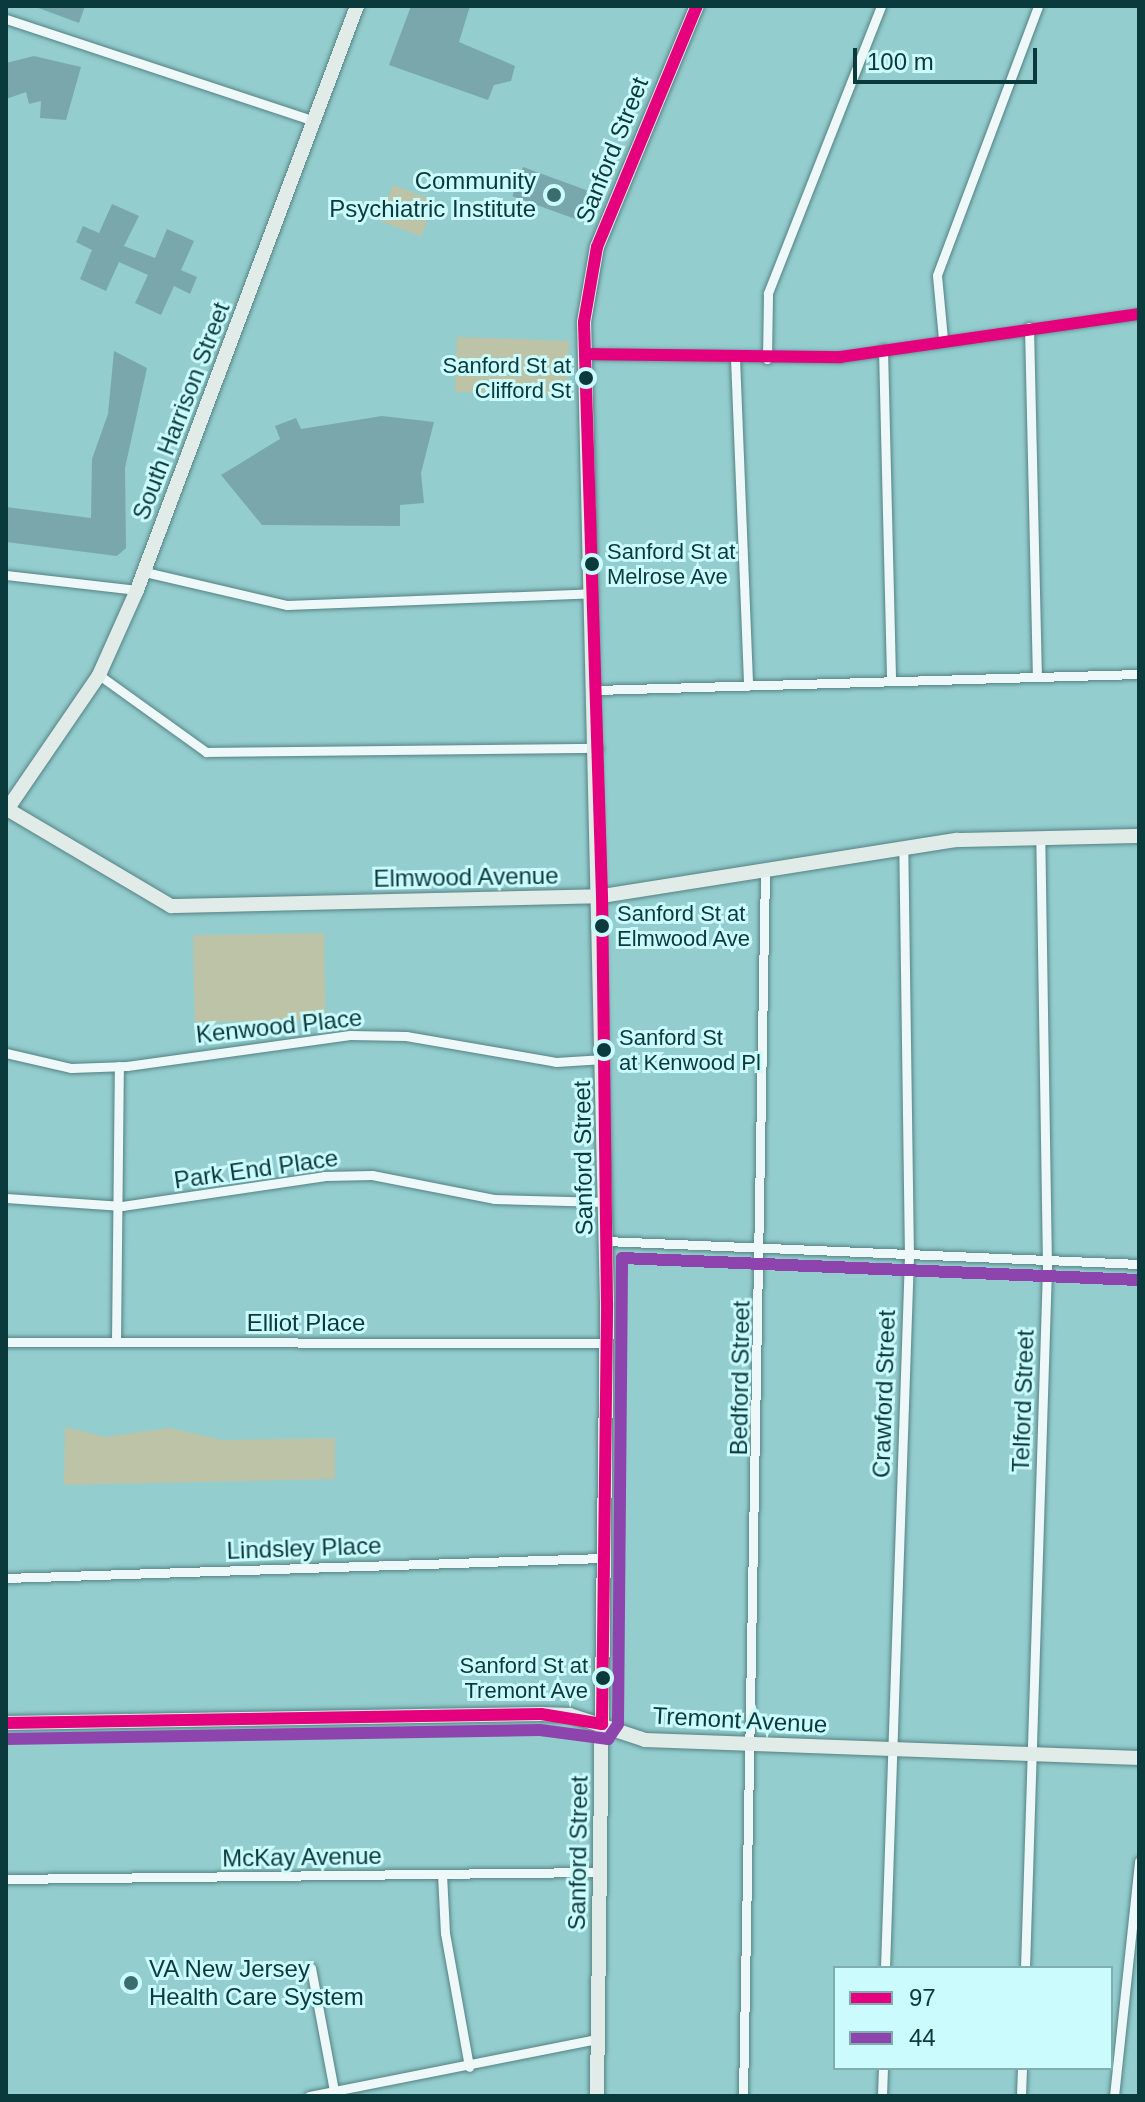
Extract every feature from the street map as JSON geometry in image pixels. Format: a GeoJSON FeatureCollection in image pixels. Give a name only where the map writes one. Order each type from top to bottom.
{"type":"FeatureCollection","features":[{"type":"Feature","properties":{"kind":"main road","name":"South Harrison Street"},"geometry":{"type":"LineString","coordinates":[[7,810],[99,675],[145,572],[357,6]]}},
{"type":"Feature","properties":{"kind":"main road","name":"Sanford Street"},"geometry":{"type":"LineString","coordinates":[[597,2096],[607,1343],[602,896],[585,354],[586,292],[597,247],[697,6]]}},
{"type":"Feature","properties":{"kind":"main road","name":"Elmwood Avenue"},"geometry":{"type":"LineString","coordinates":[[7,810],[171,906],[602,896],[903,848],[1040,835],[1139,836]]}},
{"type":"Feature","properties":{"kind":"main road","name":"Tremont Avenue"},"geometry":{"type":"LineString","coordinates":[[6,1723],[541,1714],[602,1724],[645,1740],[1139,1758]]}},
{"type":"Feature","properties":{"kind":"street"},"geometry":{"type":"LineString","coordinates":[[767,359],[768,293],[881,6]]}},
{"type":"Feature","properties":{"kind":"street"},"geometry":{"type":"LineString","coordinates":[[943,339],[937,275],[1038,6]]}},
{"type":"Feature","properties":{"kind":"street"},"geometry":{"type":"LineString","coordinates":[[6,19],[314,121]]}},
{"type":"Feature","properties":{"kind":"street"},"geometry":{"type":"LineString","coordinates":[[585,354],[767,359],[883,349],[1139,314]]}},
{"type":"Feature","properties":{"kind":"street"},"geometry":{"type":"LineString","coordinates":[[1029,327],[1037,677]]}},
{"type":"Feature","properties":{"kind":"street"},"geometry":{"type":"LineString","coordinates":[[883,349],[891,681]]}},
{"type":"Feature","properties":{"kind":"street"},"geometry":{"type":"LineString","coordinates":[[735,358],[748,686]]}},
{"type":"Feature","properties":{"kind":"street"},"geometry":{"type":"LineString","coordinates":[[145,572],[287,605],[593,593]]}},
{"type":"Feature","properties":{"kind":"street"},"geometry":{"type":"LineString","coordinates":[[6,575],[137,590]]}},
{"type":"Feature","properties":{"kind":"street"},"geometry":{"type":"LineString","coordinates":[[596,690],[1139,674]]}},
{"type":"Feature","properties":{"kind":"street"},"geometry":{"type":"LineString","coordinates":[[99,675],[206,752],[598,748]]}},
{"type":"Feature","properties":{"kind":"street","name":"Telford Street"},"geometry":{"type":"LineString","coordinates":[[1025,1966],[1047,1261],[1040,835]]}},
{"type":"Feature","properties":{"kind":"street","name":"Crawford Street"},"geometry":{"type":"LineString","coordinates":[[885,1966],[909,1257],[903,848]]}},
{"type":"Feature","properties":{"kind":"street","name":"Bedford Street"},"geometry":{"type":"LineString","coordinates":[[743,2096],[763,1248],[765,869]]}},
{"type":"Feature","properties":{"kind":"street","name":"Kenwood Place"},"geometry":{"type":"LineString","coordinates":[[6,1053],[71,1068],[119,1066],[350,1035],[406,1036],[556,1062],[604,1059]]}},
{"type":"Feature","properties":{"kind":"street"},"geometry":{"type":"LineString","coordinates":[[116,1342],[122,1206],[119,1066]]}},
{"type":"Feature","properties":{"kind":"street","name":"Park End Place"},"geometry":{"type":"LineString","coordinates":[[6,1198],[122,1206],[324,1176],[372,1175],[494,1199],[606,1202]]}},
{"type":"Feature","properties":{"kind":"street"},"geometry":{"type":"LineString","coordinates":[[606,1241],[909,1257],[1139,1264]]}},
{"type":"Feature","properties":{"kind":"street","name":"Elliot Place"},"geometry":{"type":"LineString","coordinates":[[6,1342],[607,1343]]}},
{"type":"Feature","properties":{"kind":"street","name":"Lindsley Place"},"geometry":{"type":"LineString","coordinates":[[6,1578],[604,1558]]}},
{"type":"Feature","properties":{"kind":"street"},"geometry":{"type":"LineString","coordinates":[[1114,2096],[1139,1861]]}},
{"type":"Feature","properties":{"kind":"street","name":"McKay Avenue"},"geometry":{"type":"LineString","coordinates":[[6,1879],[600,1872]]}},
{"type":"Feature","properties":{"kind":"street"},"geometry":{"type":"LineString","coordinates":[[442,1874],[445,1933],[469,2067]]}},
{"type":"Feature","properties":{"kind":"street"},"geometry":{"type":"LineString","coordinates":[[311,1968],[334,2091]]}},
{"type":"Feature","properties":{"kind":"street"},"geometry":{"type":"LineString","coordinates":[[309,2096],[469,2067],[597,2039]]}},
{"type":"Feature","properties":{"kind":"street"},"geometry":{"type":"LineString","coordinates":[[882,2096],[883,2070]]}},
{"type":"Feature","properties":{"kind":"street"},"geometry":{"type":"LineString","coordinates":[[1021,2096],[1022,2070]]}},
{"type":"Feature","properties":{"kind":"green space"},"geometry":{"type":"Polygon","coordinates":[[[393,185],[435,201],[421,237],[379,220],[393,185]]]}},
{"type":"Feature","properties":{"kind":"green space"},"geometry":{"type":"Polygon","coordinates":[[[457,337],[569,341],[567,396],[455,392],[457,337]]]}},
{"type":"Feature","properties":{"kind":"green space"},"geometry":{"type":"Polygon","coordinates":[[[324,933],[326,1020],[195,1022],[193,935],[324,933]]]}},
{"type":"Feature","properties":{"kind":"green space"},"geometry":{"type":"Polygon","coordinates":[[[65,1427],[105,1437],[170,1428],[222,1440],[335,1438],[335,1479],[64,1485],[65,1427]]]}},
{"type":"Feature","properties":{"kind":"building"},"geometry":{"type":"Polygon","coordinates":[[[33,6],[85,6],[79,23],[33,6]]]}},
{"type":"Feature","properties":{"kind":"building"},"geometry":{"type":"Polygon","coordinates":[[[411,6],[470,6],[459,42],[515,66],[511,81],[494,85],[488,100],[389,65],[411,6]]]}},
{"type":"Feature","properties":{"kind":"building"},"geometry":{"type":"Polygon","coordinates":[[[34,56],[81,67],[66,120],[40,118],[41,101],[29,104],[26,92],[6,99],[6,63],[34,56]]]}},
{"type":"Feature","properties":{"kind":"building","name":"Community Psychiatric Institute"},"geometry":{"type":"Polygon","coordinates":[[[523,167],[596,194],[586,223],[512,196],[523,167]]]}},
{"type":"Feature","properties":{"kind":"building"},"geometry":{"type":"Polygon","coordinates":[[[112,204],[139,216],[124,246],[155,258],[167,229],[194,241],[181,270],[197,277],[190,294],[174,286],[161,315],[135,303],[148,275],[119,262],[106,291],[80,279],[92,250],[76,242],[83,226],[99,233],[112,204]]]}},
{"type":"Feature","properties":{"kind":"building"},"geometry":{"type":"Polygon","coordinates":[[[114,351],[147,368],[125,468],[126,548],[117,556],[6,542],[6,507],[91,518],[92,459],[108,414],[114,351]]]}},
{"type":"Feature","properties":{"kind":"building"},"geometry":{"type":"Polygon","coordinates":[[[382,416],[434,422],[421,473],[424,503],[400,505],[400,526],[262,525],[221,475],[280,439],[275,426],[296,418],[301,429],[382,416]]]}},
{"type":"Feature","properties":{"kind":"transit line","name":"97"},"geometry":{"type":"LineString","coordinates":[[6,1723],[541,1714],[602,1724],[607,1303],[602,896],[584,322],[597,247],[697,6]]}},
{"type":"Feature","properties":{"kind":"transit line","name":"97"},"geometry":{"type":"LineString","coordinates":[[585,354],[840,357],[1139,314]]}},
{"type":"Feature","properties":{"kind":"transit line","name":"44"},"geometry":{"type":"LineString","coordinates":[[6,1739],[540,1730],[608,1739],[618,1724],[622,1258],[1138,1280]]}},
{"type":"Feature","properties":{"kind":"place","name":"Community Psychiatric Institute"},"geometry":{"type":"Point","coordinates":[554,195]}},
{"type":"Feature","properties":{"kind":"place","name":"Sanford St at Clifford St"},"geometry":{"type":"Point","coordinates":[586,378]}},
{"type":"Feature","properties":{"kind":"place","name":"Sanford St at Melrose Ave"},"geometry":{"type":"Point","coordinates":[592,564]}},
{"type":"Feature","properties":{"kind":"place","name":"Sanford St at Elmwood Ave"},"geometry":{"type":"Point","coordinates":[602,926]}},
{"type":"Feature","properties":{"kind":"place","name":"Sanford St at Kenwood Pl"},"geometry":{"type":"Point","coordinates":[604,1050]}},
{"type":"Feature","properties":{"kind":"place","name":"Sanford St at Tremont Ave"},"geometry":{"type":"Point","coordinates":[603,1678]}},
{"type":"Feature","properties":{"kind":"place","name":"VA New Jersey Health Care System"},"geometry":{"type":"Point","coordinates":[131,1983]}}]}
